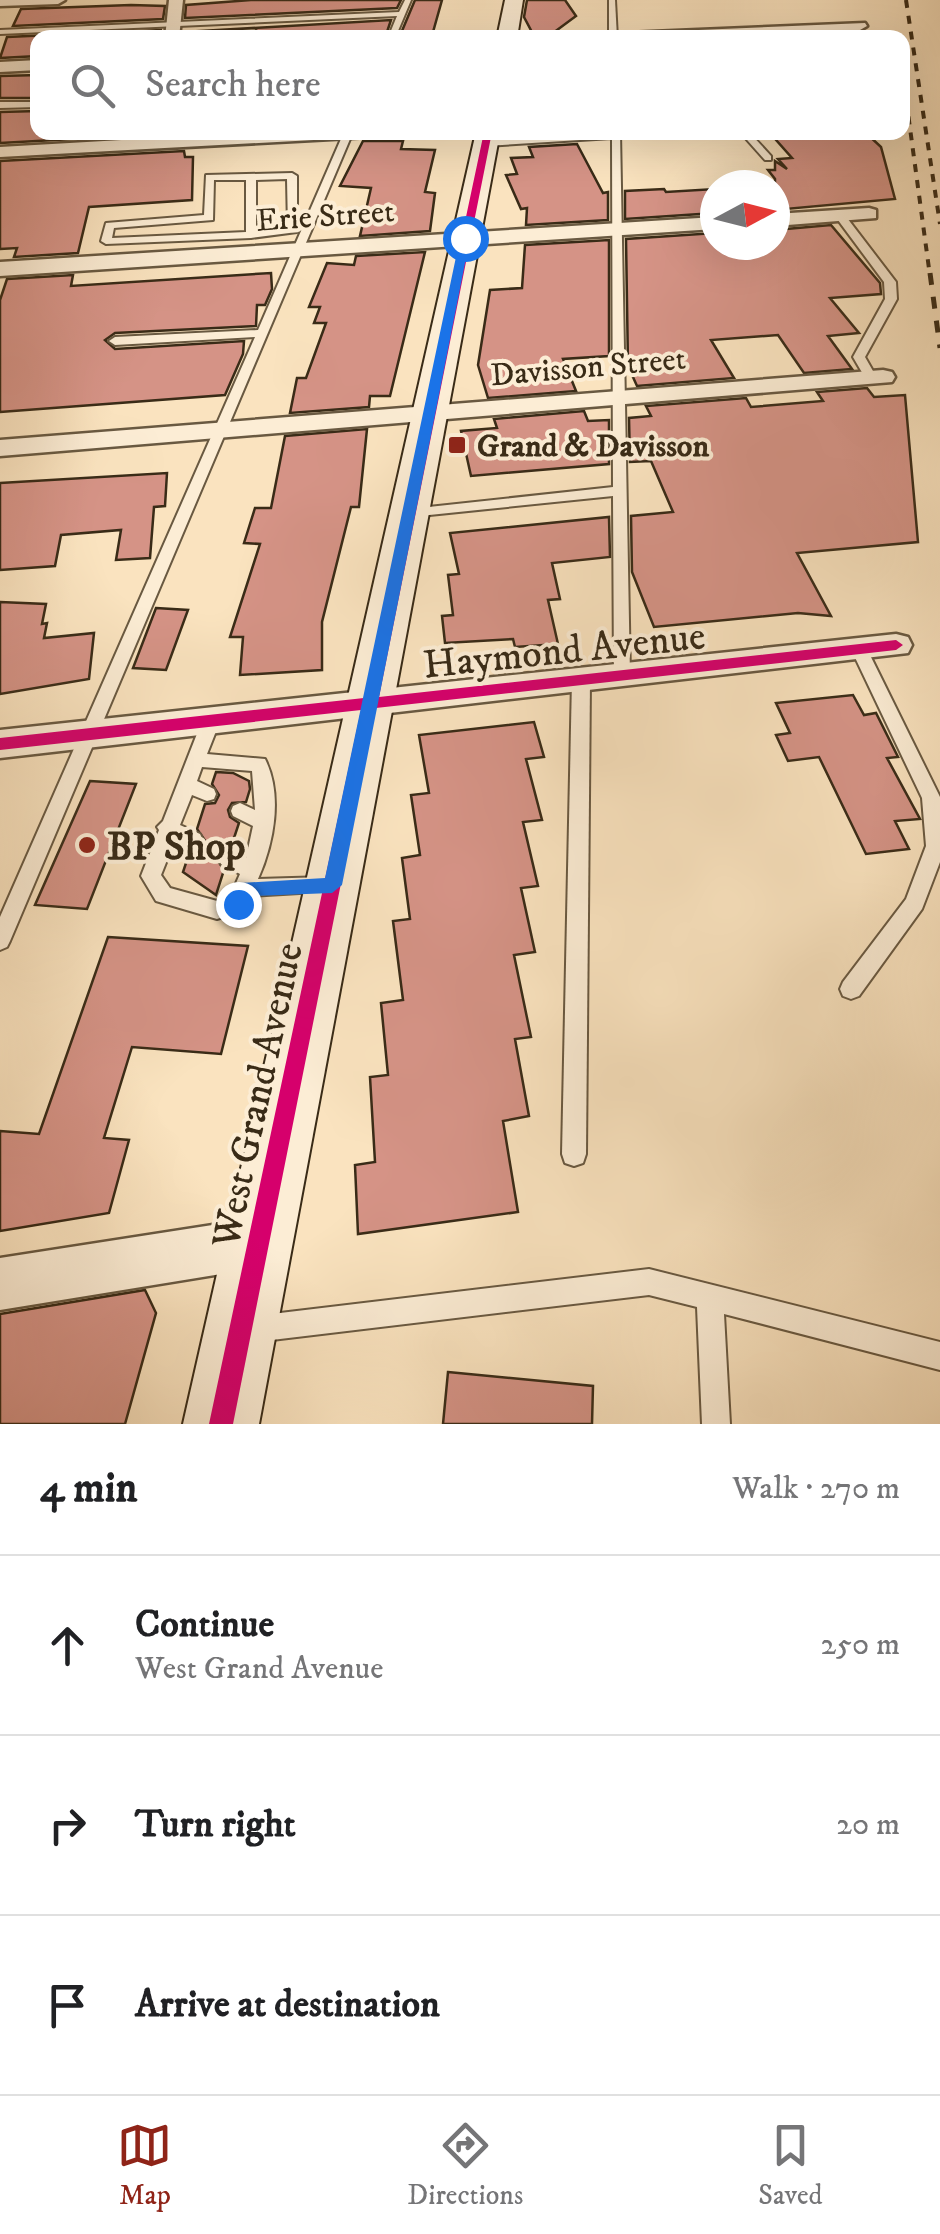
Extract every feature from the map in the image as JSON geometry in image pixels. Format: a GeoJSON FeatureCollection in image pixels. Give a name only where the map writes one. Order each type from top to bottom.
{"type":"FeatureCollection","features":[{"type":"Feature","properties":{"kind":"main road"},"geometry":{"type":"LineString","coordinates":[[508,30],[514,0]]}},
{"type":"Feature","properties":{"kind":"main road","name":"West Grand Avenue"},"geometry":{"type":"LineString","coordinates":[[221,1424],[487,140]]}},
{"type":"Feature","properties":{"kind":"street"},"geometry":{"type":"LineString","coordinates":[[0,2],[58,0]]}},
{"type":"Feature","properties":{"kind":"street"},"geometry":{"type":"LineString","coordinates":[[173,30],[176,0]]}},
{"type":"Feature","properties":{"kind":"street"},"geometry":{"type":"LineString","coordinates":[[0,67],[30,65]]}},
{"type":"Feature","properties":{"kind":"street"},"geometry":{"type":"LineString","coordinates":[[0,152],[139,140]]}},
{"type":"Feature","properties":{"kind":"street"},"geometry":{"type":"LineString","coordinates":[[790,219],[869,214]]}},
{"type":"Feature","properties":{"kind":"street","name":"Erie Street"},"geometry":{"type":"LineString","coordinates":[[0,269],[215,246],[300,249],[700,224]]}},
{"type":"Feature","properties":{"kind":"street","name":"Davisson Street"},"geometry":{"type":"LineString","coordinates":[[0,448],[877,377]]}},
{"type":"Feature","properties":{"kind":"street","name":"Haymond Avenue"},"geometry":{"type":"LineString","coordinates":[[0,744],[896,645]]}},
{"type":"Feature","properties":{"kind":"street"},"geometry":{"type":"LineString","coordinates":[[0,1284],[258,1244]]}},
{"type":"Feature","properties":{"kind":"lane"},"geometry":{"type":"LineString","coordinates":[[395,30],[408,0]]}},
{"type":"Feature","properties":{"kind":"lane"},"geometry":{"type":"LineString","coordinates":[[612,0],[613,30]]}},
{"type":"Feature","properties":{"kind":"lane"},"geometry":{"type":"LineString","coordinates":[[186,30],[402,14]]}},
{"type":"Feature","properties":{"kind":"lane"},"geometry":{"type":"LineString","coordinates":[[0,32],[30,32]]}},
{"type":"Feature","properties":{"kind":"lane"},"geometry":{"type":"LineString","coordinates":[[0,106],[30,104]]}},
{"type":"Feature","properties":{"kind":"lane"},"geometry":{"type":"LineString","coordinates":[[0,941],[346,140]]}},
{"type":"Feature","properties":{"kind":"lane"},"geometry":{"type":"LineString","coordinates":[[616,140],[622,676]]}},
{"type":"Feature","properties":{"kind":"lane"},"geometry":{"type":"LineString","coordinates":[[751,140],[768,158]]}},
{"type":"Feature","properties":{"kind":"lane"},"geometry":{"type":"LineString","coordinates":[[208,218],[110,225],[106,241],[215,246],[251,235],[293,230],[292,176],[210,177],[208,218],[215,246]]}},
{"type":"Feature","properties":{"kind":"lane"},"geometry":{"type":"LineString","coordinates":[[251,177],[251,235]]}},
{"type":"Feature","properties":{"kind":"lane"},"geometry":{"type":"LineString","coordinates":[[840,216],[890,282],[891,298],[859,357],[877,377]]}},
{"type":"Feature","properties":{"kind":"lane"},"geometry":{"type":"LineString","coordinates":[[115,341],[263,333]]}},
{"type":"Feature","properties":{"kind":"lane"},"geometry":{"type":"LineString","coordinates":[[409,513],[620,491]]}},
{"type":"Feature","properties":{"kind":"lane"},"geometry":{"type":"LineString","coordinates":[[850,989],[915,904],[936,846],[930,798],[859,649]]}},
{"type":"Feature","properties":{"kind":"lane"},"geometry":{"type":"LineString","coordinates":[[574,1154],[581,680]]}},
{"type":"Feature","properties":{"kind":"lane"},"geometry":{"type":"LineString","coordinates":[[195,760],[259,764],[267,780],[249,880],[238,904],[217,910],[163,896],[151,876],[185,783],[210,721]]}},
{"type":"Feature","properties":{"kind":"lane"},"geometry":{"type":"LineString","coordinates":[[185,783],[207,794]]}},
{"type":"Feature","properties":{"kind":"lane"},"geometry":{"type":"LineString","coordinates":[[240,811],[262,822]]}},
{"type":"Feature","properties":{"kind":"lane"},"geometry":{"type":"LineString","coordinates":[[168,828],[192,840]]}},
{"type":"Feature","properties":{"kind":"lane"},"geometry":{"type":"LineString","coordinates":[[228,858],[249,880],[332,885]]}},
{"type":"Feature","properties":{"kind":"lane"},"geometry":{"type":"LineString","coordinates":[[240,1331],[649,1282],[940,1356]]}},
{"type":"Feature","properties":{"kind":"lane"},"geometry":{"type":"LineString","coordinates":[[710,1298],[716,1424]]}},
{"type":"Feature","properties":{"kind":"building"},"geometry":{"type":"Polygon","coordinates":[[[251,0],[401,0],[397,8],[185,18],[186,5],[251,0]]]}},
{"type":"Feature","properties":{"kind":"building"},"geometry":{"type":"Polygon","coordinates":[[[415,0],[442,0],[434,30],[402,30],[415,0]]]}},
{"type":"Feature","properties":{"kind":"building"},"geometry":{"type":"Polygon","coordinates":[[[527,0],[565,0],[576,16],[557,30],[531,30],[524,17],[527,0]]]}},
{"type":"Feature","properties":{"kind":"building"},"geometry":{"type":"Polygon","coordinates":[[[165,6],[163,19],[13,26],[21,9],[165,6]]]}},
{"type":"Feature","properties":{"kind":"building"},"geometry":{"type":"Polygon","coordinates":[[[391,20],[388,30],[218,30],[391,20]]]}},
{"type":"Feature","properties":{"kind":"building"},"geometry":{"type":"Polygon","coordinates":[[[30,36],[30,56],[0,58],[7,37],[30,36]]]}},
{"type":"Feature","properties":{"kind":"building"},"geometry":{"type":"Polygon","coordinates":[[[30,75],[30,98],[0,98],[0,76],[30,75]]]}},
{"type":"Feature","properties":{"kind":"building"},"geometry":{"type":"Polygon","coordinates":[[[30,111],[30,140],[55,140],[0,143],[0,112],[30,111]]]}},
{"type":"Feature","properties":{"kind":"building"},"geometry":{"type":"Polygon","coordinates":[[[776,140],[874,140],[881,147],[895,199],[790,209],[790,170],[775,170],[775,161],[787,169],[778,159],[792,158],[776,140]]]}},
{"type":"Feature","properties":{"kind":"building"},"geometry":{"type":"Polygon","coordinates":[[[363,141],[403,141],[401,149],[435,150],[425,192],[435,193],[430,231],[360,236],[371,188],[340,186],[363,141]]]}},
{"type":"Feature","properties":{"kind":"building"},"geometry":{"type":"Polygon","coordinates":[[[577,144],[603,193],[608,192],[608,220],[526,225],[527,208],[521,209],[506,175],[517,174],[511,158],[533,157],[529,147],[577,144]]]}},
{"type":"Feature","properties":{"kind":"building"},"geometry":{"type":"Polygon","coordinates":[[[184,151],[185,157],[193,157],[192,200],[89,207],[78,253],[14,257],[17,248],[0,249],[0,161],[184,151]]]}},
{"type":"Feature","properties":{"kind":"building"},"geometry":{"type":"Polygon","coordinates":[[[700,190],[700,214],[625,219],[625,191],[700,190]]]}},
{"type":"Feature","properties":{"kind":"building"},"geometry":{"type":"Polygon","coordinates":[[[831,225],[880,283],[881,294],[830,298],[859,333],[828,336],[852,369],[804,373],[778,335],[711,340],[734,378],[637,386],[628,366],[626,239],[700,234],[700,260],[790,260],[790,229],[831,225]]]}},
{"type":"Feature","properties":{"kind":"building"},"geometry":{"type":"Polygon","coordinates":[[[609,240],[609,356],[563,359],[576,391],[488,398],[478,365],[490,290],[522,288],[525,245],[609,240]]]}},
{"type":"Feature","properties":{"kind":"building"},"geometry":{"type":"Polygon","coordinates":[[[425,252],[390,396],[370,396],[369,407],[290,413],[297,378],[306,378],[326,323],[314,323],[320,307],[309,307],[327,263],[354,265],[356,256],[425,252]]]}},
{"type":"Feature","properties":{"kind":"building"},"geometry":{"type":"Polygon","coordinates":[[[271,273],[272,289],[265,305],[257,305],[256,326],[115,333],[105,340],[115,349],[244,341],[243,354],[225,395],[0,412],[0,300],[7,279],[73,275],[71,286],[271,273]]]}},
{"type":"Feature","properties":{"kind":"building"},"geometry":{"type":"Polygon","coordinates":[[[867,388],[874,397],[905,395],[918,542],[797,553],[831,616],[798,613],[654,627],[632,572],[631,516],[673,512],[651,461],[630,462],[629,418],[651,416],[646,406],[746,398],[751,407],[823,401],[817,392],[867,388]]]}},
{"type":"Feature","properties":{"kind":"building"},"geometry":{"type":"Polygon","coordinates":[[[584,411],[588,421],[609,420],[609,464],[471,476],[461,431],[497,428],[494,419],[584,411]]]}},
{"type":"Feature","properties":{"kind":"building"},"geometry":{"type":"Polygon","coordinates":[[[367,429],[359,507],[351,507],[322,622],[322,670],[240,675],[243,637],[230,637],[260,544],[244,543],[255,508],[271,508],[285,436],[367,429]]]}},
{"type":"Feature","properties":{"kind":"building"},"geometry":{"type":"Polygon","coordinates":[[[167,473],[165,506],[154,507],[150,558],[116,560],[121,530],[61,535],[55,566],[0,570],[0,483],[167,473]]]}},
{"type":"Feature","properties":{"kind":"building"},"geometry":{"type":"Polygon","coordinates":[[[609,517],[610,557],[552,563],[560,599],[548,600],[558,644],[515,647],[513,639],[445,643],[442,616],[453,615],[448,575],[459,574],[450,533],[609,517]]]}},
{"type":"Feature","properties":{"kind":"building"},"geometry":{"type":"Polygon","coordinates":[[[0,602],[46,604],[44,638],[94,633],[89,679],[0,694],[0,602]]]}},
{"type":"Feature","properties":{"kind":"building"},"geometry":{"type":"Polygon","coordinates":[[[156,608],[188,610],[166,670],[133,668],[156,608]]]}},
{"type":"Feature","properties":{"kind":"building"},"geometry":{"type":"Polygon","coordinates":[[[853,695],[864,715],[876,713],[898,757],[887,758],[920,819],[895,821],[909,849],[866,854],[819,757],[788,761],[776,735],[790,733],[776,703],[853,695]]]}},
{"type":"Feature","properties":{"kind":"building"},"geometry":{"type":"Polygon","coordinates":[[[534,722],[544,757],[526,759],[542,820],[523,822],[538,886],[521,888],[535,952],[514,955],[531,1037],[515,1039],[529,1116],[503,1121],[518,1212],[358,1234],[355,1165],[375,1162],[370,1077],[388,1075],[381,1003],[403,1000],[393,921],[410,919],[402,858],[420,855],[411,795],[429,793],[419,735],[534,722]]]}},
{"type":"Feature","properties":{"kind":"building"},"geometry":{"type":"Polygon","coordinates":[[[216,772],[233,773],[249,781],[250,789],[246,802],[232,803],[228,810],[239,823],[231,847],[220,848],[215,856],[224,870],[216,895],[183,872],[190,851],[201,850],[206,842],[197,829],[205,804],[215,803],[219,795],[212,784],[216,772]]]}},
{"type":"Feature","properties":{"kind":"building","name":"BP Shop"},"geometry":{"type":"Polygon","coordinates":[[[90,781],[136,784],[87,909],[35,905],[90,781]]]}},
{"type":"Feature","properties":{"kind":"building"},"geometry":{"type":"Polygon","coordinates":[[[108,937],[248,946],[221,1054],[132,1047],[104,1138],[129,1140],[109,1213],[0,1231],[0,1131],[39,1134],[108,937]]]}},
{"type":"Feature","properties":{"kind":"building"},"geometry":{"type":"Polygon","coordinates":[[[145,1290],[156,1313],[125,1424],[0,1424],[0,1314],[145,1290]]]}},
{"type":"Feature","properties":{"kind":"building"},"geometry":{"type":"Polygon","coordinates":[[[448,1372],[593,1386],[592,1424],[443,1424],[448,1372]]]}},
{"type":"Feature","properties":{"kind":"railway"},"geometry":{"type":"LineString","coordinates":[[906,0],[940,224]]}},
{"type":"Feature","properties":{"kind":"railway"},"geometry":{"type":"LineString","coordinates":[[910,128],[930,276]]}},
{"type":"Feature","properties":{"kind":"railway"},"geometry":{"type":"LineString","coordinates":[[930,273],[940,348]]}},
{"type":"Feature","properties":{"kind":"cycle path"},"geometry":{"type":"LineString","coordinates":[[221,1424],[486,140]]}},
{"type":"Feature","properties":{"kind":"cycle path"},"geometry":{"type":"LineString","coordinates":[[0,744],[896,645]]}},
{"type":"Feature","properties":{"kind":"place","name":"Grand & Davisson"},"geometry":{"type":"Point","coordinates":[457,445]}},
{"type":"Feature","properties":{"kind":"place","name":"BP Shop"},"geometry":{"type":"Point","coordinates":[87,845]}},
{"type":"Feature","properties":{"kind":"route"},"geometry":{"type":"LineString","coordinates":[[238,904],[246,888],[332,885],[465,238]]}}]}
